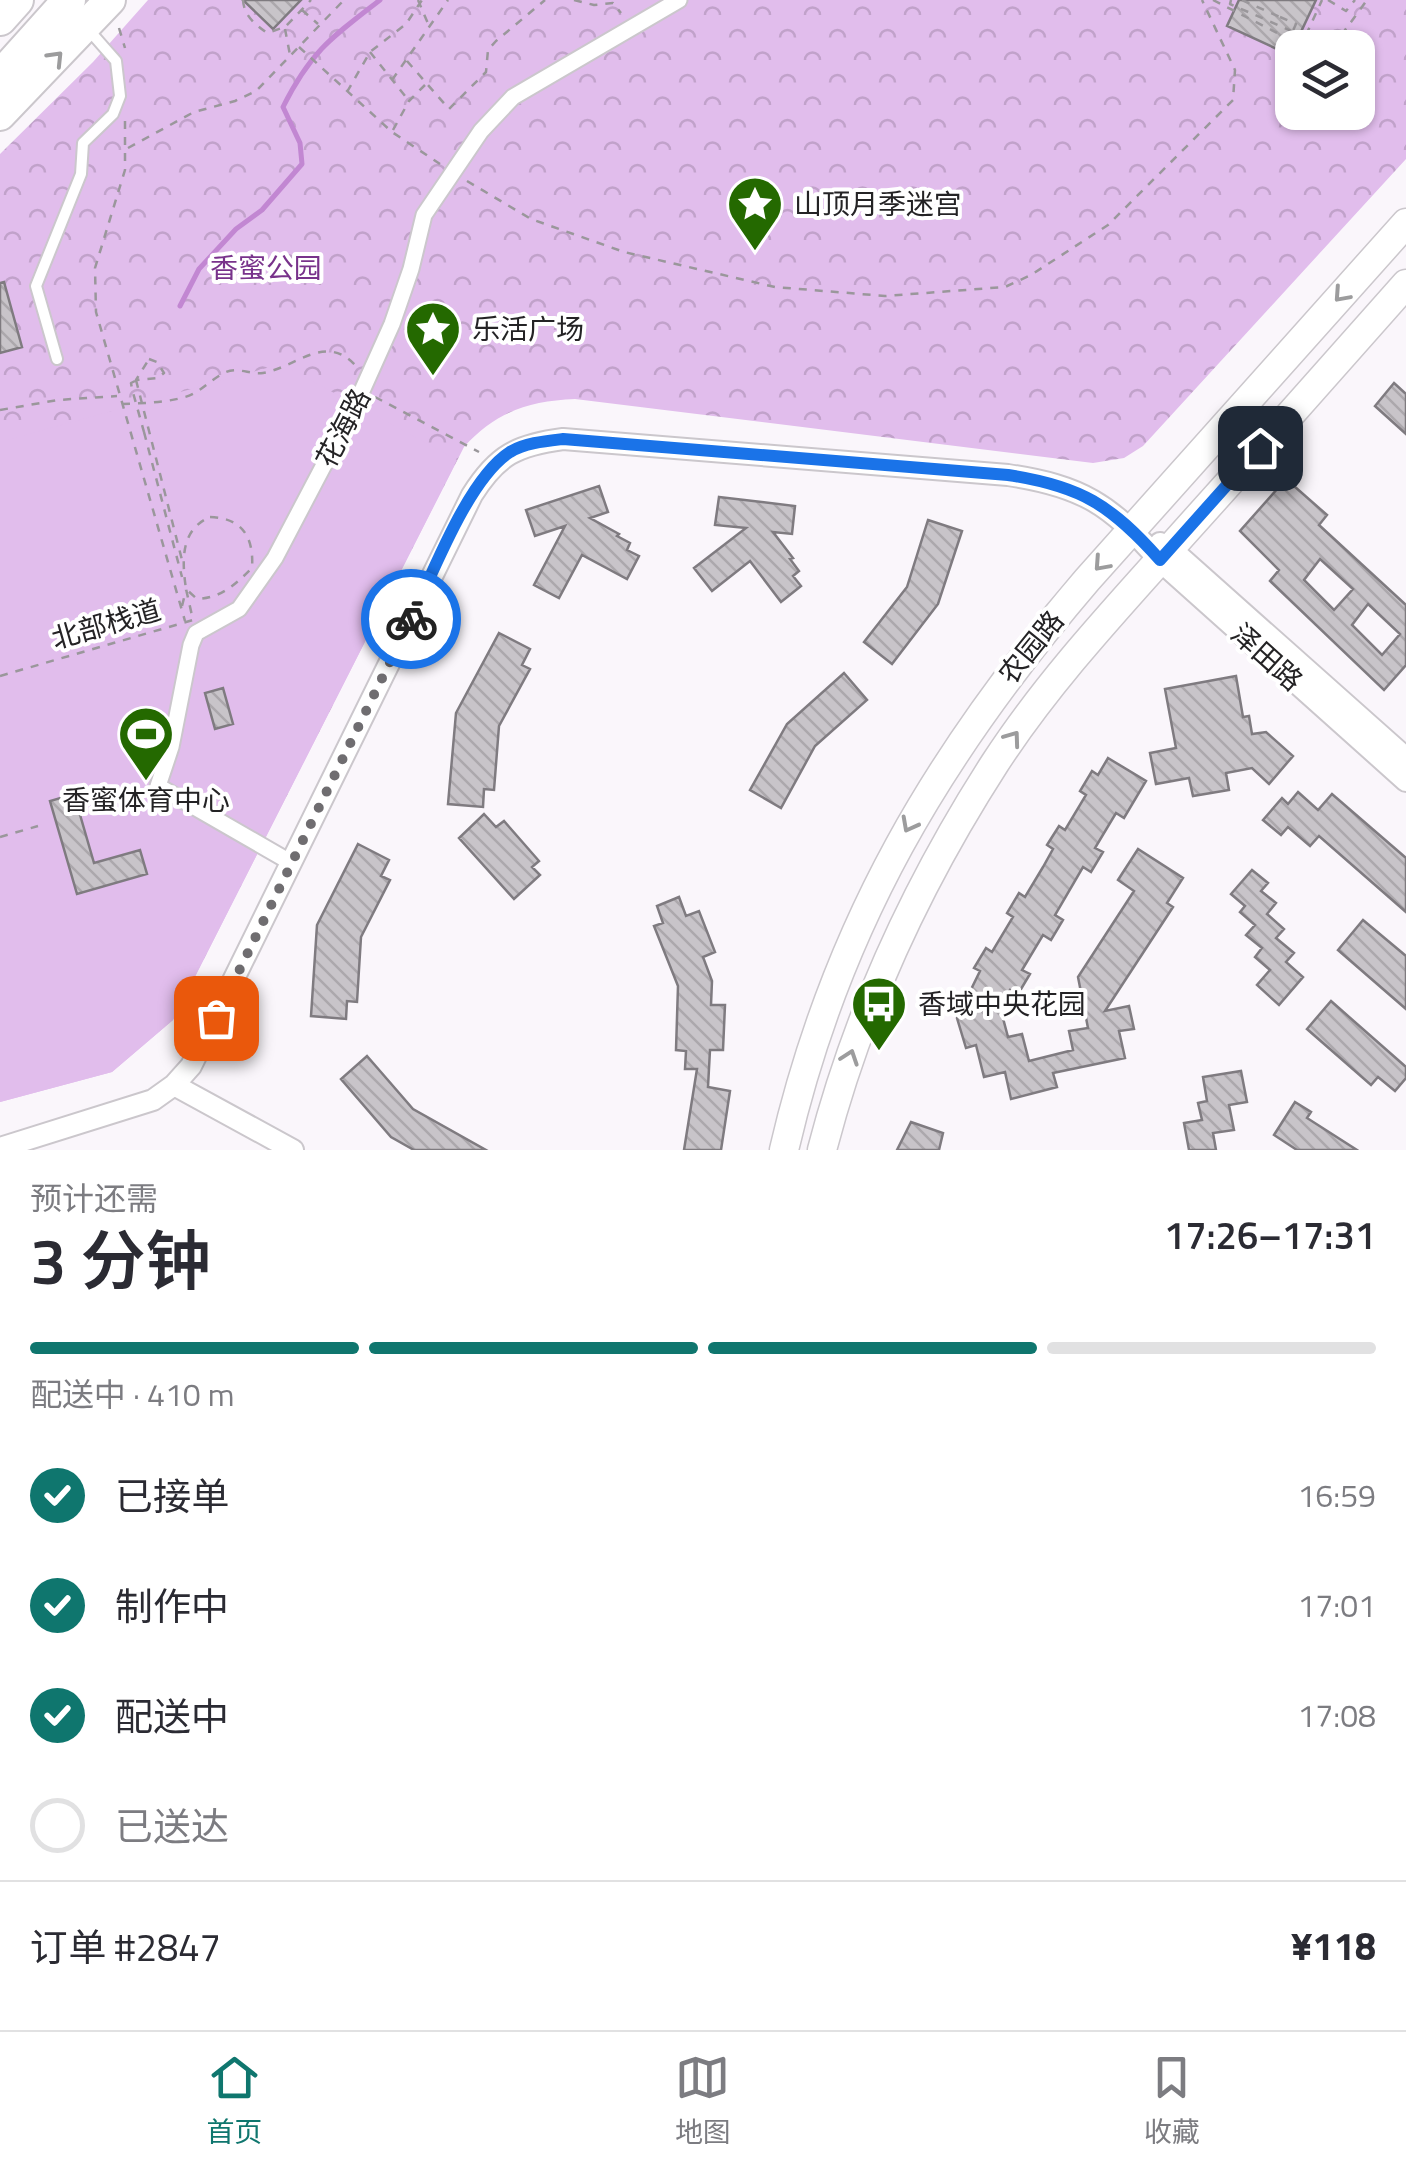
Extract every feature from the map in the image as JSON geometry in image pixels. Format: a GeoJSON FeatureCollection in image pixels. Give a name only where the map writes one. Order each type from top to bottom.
{"type":"FeatureCollection","features":[{"type":"Feature","properties":{"kind":"highway"},"geometry":{"type":"LineString","coordinates":[[0,18],[17,0]]}},
{"type":"Feature","properties":{"kind":"highway"},"geometry":{"type":"LineString","coordinates":[[0,77],[78,14]]}},
{"type":"Feature","properties":{"kind":"main road"},"geometry":{"type":"LineString","coordinates":[[0,115],[78,14],[110,0]]}},
{"type":"Feature","properties":{"kind":"main road","name":"农园路"},"geometry":{"type":"LineString","coordinates":[[784,1150],[820,1022],[850,944],[920,806],[996,690],[1132,529],[1406,223]]}},
{"type":"Feature","properties":{"kind":"main road","name":"农园路"},"geometry":{"type":"LineString","coordinates":[[822,1150],[837,1092],[871,995],[912,904],[997,760],[1054,681],[1406,284]]}},
{"type":"Feature","properties":{"kind":"street","name":"花海路"},"geometry":{"type":"LineString","coordinates":[[191,645],[196,633],[231,615],[251,596],[364,387],[392,324],[424,215],[481,131],[514,98],[679,0]]}},
{"type":"Feature","properties":{"kind":"street","name":"泽田路"},"geometry":{"type":"LineString","coordinates":[[498,462],[513,450],[563,439],[1008,475],[1078,490],[1165,554],[1406,758]]}},
{"type":"Feature","properties":{"kind":"street"},"geometry":{"type":"LineString","coordinates":[[0,1148],[139,1106],[174,1085],[201,1050],[472,495],[498,462]]}},
{"type":"Feature","properties":{"kind":"street","name":"泽田路"},"geometry":{"type":"LineString","coordinates":[[1165,554],[1406,782]]}},
{"type":"Feature","properties":{"kind":"street"},"geometry":{"type":"LineString","coordinates":[[191,645],[171,747],[158,786],[290,862]]}},
{"type":"Feature","properties":{"kind":"street"},"geometry":{"type":"LineString","coordinates":[[174,1085],[294,1150]]}},
{"type":"Feature","properties":{"kind":"lane"},"geometry":{"type":"LineString","coordinates":[[57,358],[36,286],[81,174],[83,143],[114,114],[120,96],[116,61],[78,14]]}},
{"type":"Feature","properties":{"kind":"path"},"geometry":{"type":"LineString","coordinates":[[243,0],[243,8],[253,22],[267,33],[284,27],[311,0]]}},
{"type":"Feature","properties":{"kind":"path"},"geometry":{"type":"LineString","coordinates":[[191,645],[102,342],[95,268],[126,170],[126,150],[194,112],[246,97],[268,82],[344,0]]}},
{"type":"Feature","properties":{"kind":"path"},"geometry":{"type":"LineString","coordinates":[[392,80],[448,0]]}},
{"type":"Feature","properties":{"kind":"path"},"geometry":{"type":"LineString","coordinates":[[407,61],[450,110],[486,72],[488,50],[545,0]]}},
{"type":"Feature","properties":{"kind":"path"},"geometry":{"type":"LineString","coordinates":[[574,0],[594,5],[613,2],[632,29]]}},
{"type":"Feature","properties":{"kind":"path"},"geometry":{"type":"LineString","coordinates":[[299,47],[392,132],[531,219],[624,252],[775,288],[885,296],[1005,287],[1108,225],[1233,100],[1235,70],[1202,0]]}},
{"type":"Feature","properties":{"kind":"path"},"geometry":{"type":"LineString","coordinates":[[1213,0],[1289,39],[1296,24],[1242,0]]}},
{"type":"Feature","properties":{"kind":"path"},"geometry":{"type":"LineString","coordinates":[[1231,0],[1230,4],[1289,30]]}},
{"type":"Feature","properties":{"kind":"path"},"geometry":{"type":"LineString","coordinates":[[1308,30],[1322,0]]}},
{"type":"Feature","properties":{"kind":"path"},"geometry":{"type":"LineString","coordinates":[[1328,0],[1346,11],[1355,0]]}},
{"type":"Feature","properties":{"kind":"path"},"geometry":{"type":"LineString","coordinates":[[1345,30],[1366,0]]}},
{"type":"Feature","properties":{"kind":"path"},"geometry":{"type":"LineString","coordinates":[[420,1],[430,28]]}},
{"type":"Feature","properties":{"kind":"path"},"geometry":{"type":"LineString","coordinates":[[347,92],[370,52],[406,24],[420,1]]}},
{"type":"Feature","properties":{"kind":"path"},"geometry":{"type":"LineString","coordinates":[[302,10],[319,25]]}},
{"type":"Feature","properties":{"kind":"path"},"geometry":{"type":"LineString","coordinates":[[284,27],[290,57]]}},
{"type":"Feature","properties":{"kind":"path"},"geometry":{"type":"LineString","coordinates":[[370,52],[409,100]]}},
{"type":"Feature","properties":{"kind":"path"},"geometry":{"type":"LineString","coordinates":[[392,132],[409,100],[425,85]]}},
{"type":"Feature","properties":{"kind":"path"},"geometry":{"type":"LineString","coordinates":[[120,404],[189,396],[223,373],[235,370],[259,374],[289,366],[317,350],[345,354],[364,387],[498,462]]}},
{"type":"Feature","properties":{"kind":"path"},"geometry":{"type":"LineString","coordinates":[[136,380],[158,378],[164,372],[149,359],[131,383],[186,591],[182,607]]}},
{"type":"Feature","properties":{"kind":"path","name":"北部栈道"},"geometry":{"type":"LineString","coordinates":[[0,676],[193,620],[182,560],[136,380]]}},
{"type":"Feature","properties":{"kind":"path"},"geometry":{"type":"LineString","coordinates":[[0,410],[58,400],[118,396]]}},
{"type":"Feature","properties":{"kind":"path","name":"北部栈道"},"geometry":{"type":"LineString","coordinates":[[182,560],[191,529],[210,517],[240,526],[249,535],[253,550],[252,568],[227,591],[212,599],[197,599],[186,589]]}},
{"type":"Feature","properties":{"kind":"path"},"geometry":{"type":"LineString","coordinates":[[0,837],[38,826]]}},
{"type":"Feature","properties":{"kind":"green space","name":"香蜜公园"},"geometry":{"type":"Polygon","coordinates":[[[148,0],[1406,0],[1406,159],[1143,446],[1124,458],[1093,463],[575,399],[528,406],[488,425],[464,447],[173,1020],[112,1072],[0,1102],[0,154],[93,62],[148,0]]]}},
{"type":"Feature","properties":{"kind":"green space","name":"香蜜体育中心"},"geometry":{"type":"Polygon","coordinates":[[[281,364],[457,460],[173,1020],[112,1072],[0,1102],[0,442],[281,364]]]}},
{"type":"Feature","properties":{"kind":"building"},"geometry":{"type":"Polygon","coordinates":[[[243,0],[301,0],[273,29],[243,0]]]}},
{"type":"Feature","properties":{"kind":"building"},"geometry":{"type":"Polygon","coordinates":[[[1239,0],[1316,0],[1302,30],[1275,30],[1275,48],[1227,26],[1239,0]]]}},
{"type":"Feature","properties":{"kind":"building"},"geometry":{"type":"Polygon","coordinates":[[[4,282],[22,347],[0,353],[0,283],[4,282]]]}},
{"type":"Feature","properties":{"kind":"building"},"geometry":{"type":"Polygon","coordinates":[[[1394,383],[1406,394],[1406,434],[1375,406],[1394,383]]]}},
{"type":"Feature","properties":{"kind":"building"},"geometry":{"type":"Polygon","coordinates":[[[1286,479],[1327,515],[1319,525],[1406,605],[1406,665],[1384,690],[1270,581],[1279,570],[1240,531],[1286,479]],[[1320,559],[1304,580],[1334,610],[1353,589],[1320,559]],[[1368,604],[1352,625],[1382,655],[1400,634],[1368,604]]]}},
{"type":"Feature","properties":{"kind":"building"},"geometry":{"type":"Polygon","coordinates":[[[599,486],[608,512],[590,518],[619,534],[630,543],[627,550],[639,556],[627,579],[582,555],[559,598],[534,585],[565,526],[535,536],[526,510],[599,486]]]}},
{"type":"Feature","properties":{"kind":"building"},"geometry":{"type":"Polygon","coordinates":[[[719,497],[795,506],[792,534],[773,532],[793,558],[790,559],[799,571],[793,576],[801,586],[781,602],[750,561],[712,591],[694,568],[746,528],[715,525],[719,497]]]}},
{"type":"Feature","properties":{"kind":"building"},"geometry":{"type":"Polygon","coordinates":[[[928,520],[962,531],[938,604],[892,664],[864,642],[907,587],[928,520]]]}},
{"type":"Feature","properties":{"kind":"building"},"geometry":{"type":"Polygon","coordinates":[[[499,633],[530,649],[522,665],[530,669],[499,726],[494,790],[484,789],[483,807],[448,804],[456,713],[499,633]]]}},
{"type":"Feature","properties":{"kind":"building"},"geometry":{"type":"Polygon","coordinates":[[[844,673],[867,700],[815,746],[781,808],[750,790],[787,724],[844,673]]]}},
{"type":"Feature","properties":{"kind":"building"},"geometry":{"type":"Polygon","coordinates":[[[1236,676],[1243,717],[1249,716],[1252,734],[1266,732],[1293,756],[1269,784],[1252,768],[1226,773],[1229,790],[1193,796],[1189,778],[1156,784],[1150,753],[1176,748],[1165,689],[1236,676]]]}},
{"type":"Feature","properties":{"kind":"building"},"geometry":{"type":"Polygon","coordinates":[[[223,688],[233,724],[215,729],[205,693],[223,688]]]}},
{"type":"Feature","properties":{"kind":"building"},"geometry":{"type":"Polygon","coordinates":[[[1108,758],[1146,781],[1124,818],[1116,813],[1095,848],[1103,852],[1091,872],[1083,867],[1055,915],[1063,920],[1051,940],[1043,935],[1022,970],[1030,974],[1018,994],[1010,990],[1000,1007],[1008,1037],[1022,1034],[1029,1061],[1073,1050],[1069,1031],[1088,1028],[1078,977],[1134,891],[1118,880],[1138,849],[1183,878],[1167,903],[1173,907],[1105,1011],[1129,1006],[1134,1029],[1119,1031],[1125,1058],[1053,1073],[1057,1087],[1011,1099],[1005,1072],[984,1077],[976,1045],[966,1048],[957,1018],[980,971],[974,968],[986,948],[992,952],[1013,917],[1007,913],[1019,893],[1025,897],[1053,849],[1047,845],[1059,826],[1065,830],[1086,795],[1080,791],[1092,771],[1098,775],[1108,758]]]}},
{"type":"Feature","properties":{"kind":"building"},"geometry":{"type":"Polygon","coordinates":[[[1298,792],[1318,810],[1332,794],[1406,858],[1406,912],[1319,836],[1310,846],[1288,827],[1281,835],[1263,820],[1282,798],[1288,804],[1298,792]]]}},
{"type":"Feature","properties":{"kind":"building"},"geometry":{"type":"Polygon","coordinates":[[[74,794],[94,863],[140,850],[147,874],[77,894],[50,801],[74,794]]]}},
{"type":"Feature","properties":{"kind":"building"},"geometry":{"type":"Polygon","coordinates":[[[484,814],[496,827],[504,821],[539,861],[532,867],[540,875],[514,899],[459,838],[484,814]]]}},
{"type":"Feature","properties":{"kind":"building"},"geometry":{"type":"Polygon","coordinates":[[[358,844],[389,860],[381,876],[390,880],[361,937],[357,1002],[347,1001],[346,1019],[311,1016],[317,925],[358,844]]]}},
{"type":"Feature","properties":{"kind":"building"},"geometry":{"type":"Polygon","coordinates":[[[1252,870],[1268,883],[1261,891],[1276,903],[1267,914],[1284,929],[1276,938],[1294,953],[1286,962],[1303,977],[1279,1005],[1257,985],[1270,970],[1255,957],[1262,948],[1246,935],[1255,925],[1240,912],[1245,906],[1231,894],[1252,870]]]}},
{"type":"Feature","properties":{"kind":"building"},"geometry":{"type":"Polygon","coordinates":[[[679,897],[686,916],[699,911],[715,952],[703,957],[712,981],[711,1005],[725,1005],[723,1050],[710,1050],[708,1087],[730,1091],[721,1150],[684,1150],[697,1069],[685,1069],[686,1051],[676,1050],[678,986],[654,926],[663,923],[657,906],[679,897]]]}},
{"type":"Feature","properties":{"kind":"building"},"geometry":{"type":"Polygon","coordinates":[[[1363,920],[1406,956],[1406,1009],[1338,950],[1363,920]]]}},
{"type":"Feature","properties":{"kind":"building"},"geometry":{"type":"Polygon","coordinates":[[[1331,1001],[1406,1067],[1406,1078],[1395,1091],[1378,1077],[1371,1085],[1307,1029],[1331,1001]]]}},
{"type":"Feature","properties":{"kind":"building"},"geometry":{"type":"Polygon","coordinates":[[[367,1056],[413,1109],[486,1150],[414,1150],[391,1137],[341,1079],[367,1056]]]}},
{"type":"Feature","properties":{"kind":"building"},"geometry":{"type":"Polygon","coordinates":[[[1241,1071],[1247,1102],[1229,1105],[1234,1130],[1213,1133],[1216,1150],[1189,1150],[1184,1123],[1202,1120],[1198,1103],[1207,1101],[1203,1077],[1241,1071]]]}},
{"type":"Feature","properties":{"kind":"building"},"geometry":{"type":"Polygon","coordinates":[[[1295,1102],[1311,1112],[1307,1118],[1357,1150],[1297,1150],[1274,1135],[1295,1102]]]}},
{"type":"Feature","properties":{"kind":"building"},"geometry":{"type":"Polygon","coordinates":[[[911,1122],[943,1133],[939,1150],[897,1150],[911,1122]]]}},
{"type":"Feature","properties":{"kind":"waterway"},"geometry":{"type":"LineString","coordinates":[[180,306],[199,269],[236,229],[262,210],[302,164],[300,143],[283,107],[303,72],[336,35],[380,0]]}},
{"type":"Feature","properties":{"kind":"way so far"},"geometry":{"type":"LineString","coordinates":[[216,1018],[411,619]]}},
{"type":"Feature","properties":{"kind":"place","name":"山顶月季迷宫"},"geometry":{"type":"Point","coordinates":[755,253]}},
{"type":"Feature","properties":{"kind":"place","name":"乐活广场"},"geometry":{"type":"Point","coordinates":[433,378]}},
{"type":"Feature","properties":{"kind":"place","name":"香蜜体育中心"},"geometry":{"type":"Point","coordinates":[146,783]}},
{"type":"Feature","properties":{"kind":"place","name":"香域中央花园"},"geometry":{"type":"Point","coordinates":[879,1053]}},
{"type":"Feature","properties":{"kind":"route"},"geometry":{"type":"LineString","coordinates":[[411,619],[488,470],[513,450],[538,442],[563,439],[1048,481],[1078,490],[1106,508],[1160,560],[1260,448]]}}]}
